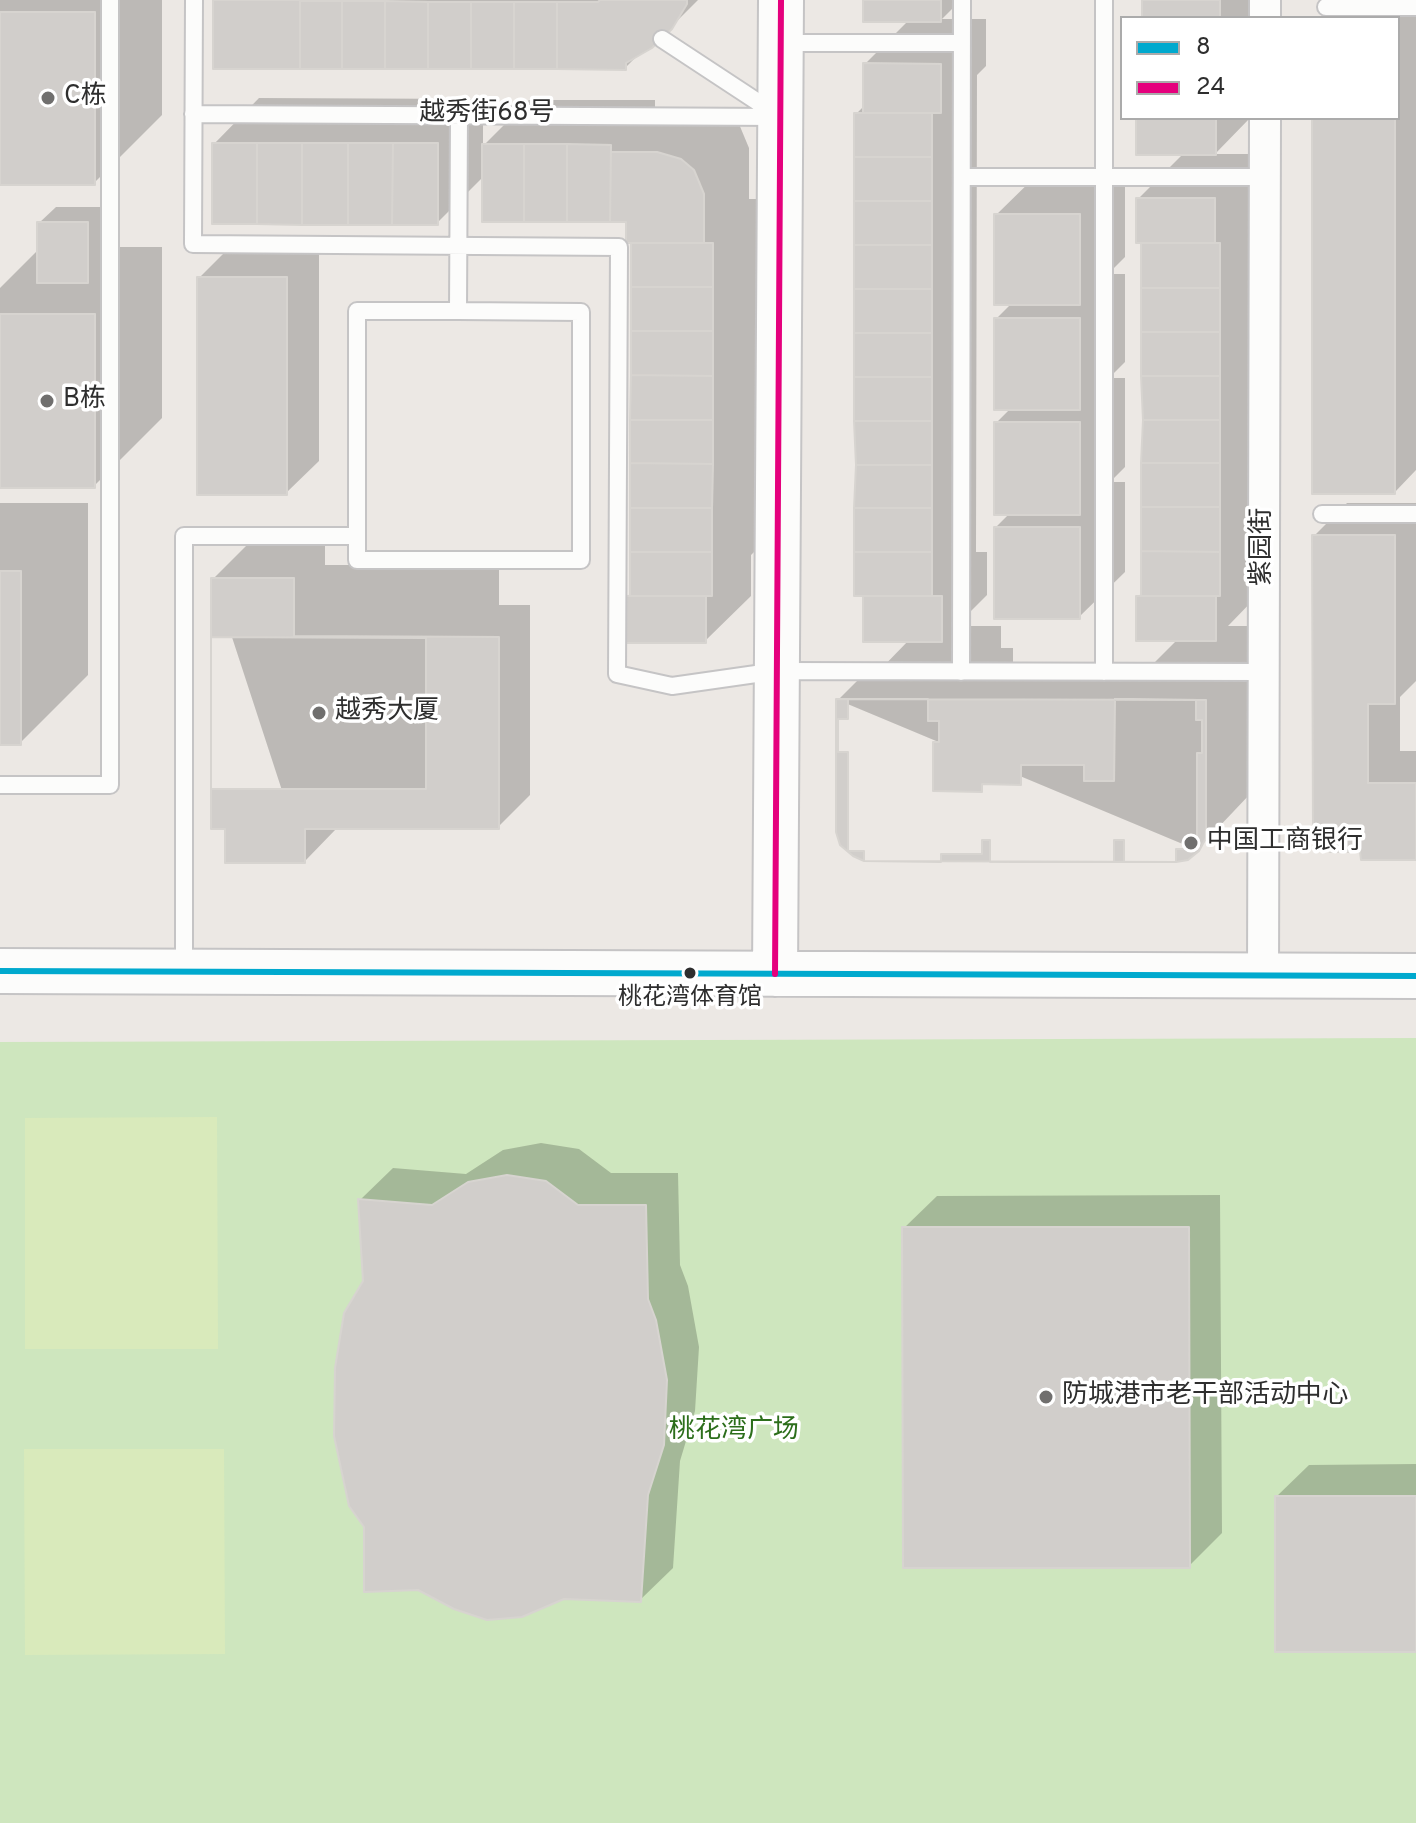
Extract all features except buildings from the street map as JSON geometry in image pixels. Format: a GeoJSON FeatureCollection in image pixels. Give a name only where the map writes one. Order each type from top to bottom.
{"type":"FeatureCollection","features":[{"type":"Feature","properties":{"kind":"street"},"geometry":{"type":"LineString","coordinates":[[775,974],[781,0]]}},
{"type":"Feature","properties":{"kind":"street","name":"紫园街"},"geometry":{"type":"LineString","coordinates":[[1263,976],[1265,120]]}},
{"type":"Feature","properties":{"kind":"street"},"geometry":{"type":"LineString","coordinates":[[0,971],[1416,976]]}},
{"type":"Feature","properties":{"kind":"lane"},"geometry":{"type":"LineString","coordinates":[[0,785],[110,785],[110,0]]}},
{"type":"Feature","properties":{"kind":"lane"},"geometry":{"type":"LineString","coordinates":[[194,0],[193,244],[619,247],[617,674],[672,686],[777,671],[1264,672]]}},
{"type":"Feature","properties":{"kind":"lane"},"geometry":{"type":"LineString","coordinates":[[961,672],[962,0]]}},
{"type":"Feature","properties":{"kind":"lane"},"geometry":{"type":"LineString","coordinates":[[1104,0],[1104,672]]}},
{"type":"Feature","properties":{"kind":"lane"},"geometry":{"type":"LineString","coordinates":[[1326,7],[1416,7]]}},
{"type":"Feature","properties":{"kind":"lane"},"geometry":{"type":"LineString","coordinates":[[662,39],[781,117]]}},
{"type":"Feature","properties":{"kind":"lane"},"geometry":{"type":"LineString","coordinates":[[781,43],[962,43]]}},
{"type":"Feature","properties":{"kind":"lane","name":"越秀街68号"},"geometry":{"type":"LineString","coordinates":[[193,114],[781,117]]}},
{"type":"Feature","properties":{"kind":"lane"},"geometry":{"type":"LineString","coordinates":[[458,311],[459,115]]}},
{"type":"Feature","properties":{"kind":"lane"},"geometry":{"type":"LineString","coordinates":[[962,177],[1265,177]]}},
{"type":"Feature","properties":{"kind":"lane"},"geometry":{"type":"LineString","coordinates":[[357,311],[581,312],[581,560],[357,560],[357,536],[357,311]]}},
{"type":"Feature","properties":{"kind":"lane"},"geometry":{"type":"LineString","coordinates":[[1322,514],[1416,514]]}},
{"type":"Feature","properties":{"kind":"lane"},"geometry":{"type":"LineString","coordinates":[[184,971],[184,536],[357,536]]}},
{"type":"Feature","properties":{"kind":"green space","name":"桃花湾广场"},"geometry":{"type":"Polygon","coordinates":[[[1416,1038],[1416,1823],[0,1823],[0,1042],[1416,1038]]]}},
{"type":"Feature","properties":{"kind":"green space"},"geometry":{"type":"Polygon","coordinates":[[[217,1117],[218,1349],[25,1349],[25,1118],[217,1117]]]}},
{"type":"Feature","properties":{"kind":"green space"},"geometry":{"type":"Polygon","coordinates":[[[24,1449],[224,1449],[225,1654],[25,1655],[24,1449]]]}},
{"type":"Feature","properties":{"kind":"transit line","name":"24"},"geometry":{"type":"LineString","coordinates":[[775,974],[781,0]]}},
{"type":"Feature","properties":{"kind":"transit line","name":"8"},"geometry":{"type":"LineString","coordinates":[[0,971],[1416,976]]}},
{"type":"Feature","properties":{"kind":"place","name":"C栋"},"geometry":{"type":"Point","coordinates":[48,98]}},
{"type":"Feature","properties":{"kind":"place","name":"B栋"},"geometry":{"type":"Point","coordinates":[47,401]}},
{"type":"Feature","properties":{"kind":"place","name":"越秀大厦"},"geometry":{"type":"Point","coordinates":[319,713]}},
{"type":"Feature","properties":{"kind":"place","name":"中国工商银行"},"geometry":{"type":"Point","coordinates":[1191,843]}},
{"type":"Feature","properties":{"kind":"place","name":"桃花湾体育馆"},"geometry":{"type":"Point","coordinates":[690,973]}},
{"type":"Feature","properties":{"kind":"place","name":"防城港市老干部活动中心"},"geometry":{"type":"Point","coordinates":[1046,1397]}}]}
